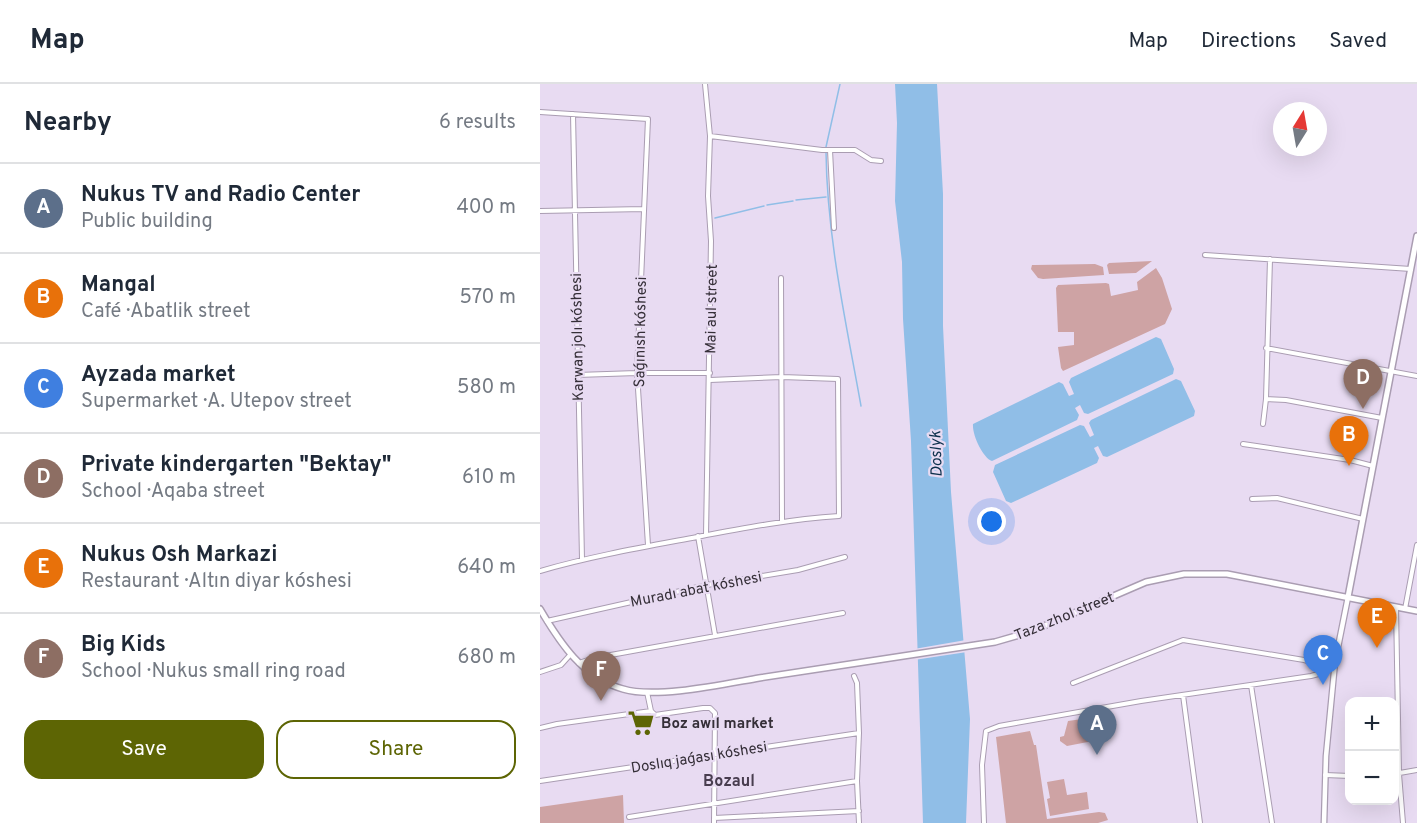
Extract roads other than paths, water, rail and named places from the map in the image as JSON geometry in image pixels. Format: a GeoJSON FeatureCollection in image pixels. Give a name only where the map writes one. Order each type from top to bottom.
{"type":"FeatureCollection","features":[{"type":"Feature","properties":{"kind":"main road"},"geometry":{"type":"LineString","coordinates":[[1348,597],[1417,236]]}},
{"type":"Feature","properties":{"kind":"main road","name":"Taza zhol street"},"geometry":{"type":"LineString","coordinates":[[540,609],[570,655],[578,663],[604,682],[622,689],[647,692],[707,686],[994,642],[1030,632],[1146,582],[1184,574],[1227,574],[1417,611]]}},
{"type":"Feature","properties":{"kind":"street","name":"Mai aul street"},"geometry":{"type":"LineString","coordinates":[[705,84],[710,136],[708,196],[711,241],[706,535]]}},
{"type":"Feature","properties":{"kind":"street"},"geometry":{"type":"LineString","coordinates":[[540,112],[573,114]]}},
{"type":"Feature","properties":{"kind":"street","name":"Saǵınısh kóshesi"},"geometry":{"type":"LineString","coordinates":[[573,114],[648,119],[638,373],[648,545]]}},
{"type":"Feature","properties":{"kind":"street","name":"Karwan jolı kóshesi"},"geometry":{"type":"LineString","coordinates":[[573,114],[582,559]]}},
{"type":"Feature","properties":{"kind":"street"},"geometry":{"type":"LineString","coordinates":[[710,136],[830,150],[855,150],[871,160],[881,161]]}},
{"type":"Feature","properties":{"kind":"street"},"geometry":{"type":"LineString","coordinates":[[830,150],[834,228]]}},
{"type":"Feature","properties":{"kind":"street"},"geometry":{"type":"LineString","coordinates":[[540,211],[644,209]]}},
{"type":"Feature","properties":{"kind":"street"},"geometry":{"type":"LineString","coordinates":[[1205,255],[1411,269]]}},
{"type":"Feature","properties":{"kind":"street"},"geometry":{"type":"LineString","coordinates":[[1263,424],[1266,399],[1270,259]]}},
{"type":"Feature","properties":{"kind":"street"},"geometry":{"type":"LineString","coordinates":[[781,278],[782,521]]}},
{"type":"Feature","properties":{"kind":"street"},"geometry":{"type":"LineString","coordinates":[[1266,348],[1417,376]]}},
{"type":"Feature","properties":{"kind":"street"},"geometry":{"type":"LineString","coordinates":[[577,375],[710,373]]}},
{"type":"Feature","properties":{"kind":"street"},"geometry":{"type":"LineString","coordinates":[[540,571],[582,559],[648,545],[782,521],[838,516],[838,379],[782,377],[710,380]]}},
{"type":"Feature","properties":{"kind":"street"},"geometry":{"type":"LineString","coordinates":[[1266,399],[1286,400],[1382,418]]}},
{"type":"Feature","properties":{"kind":"street"},"geometry":{"type":"LineString","coordinates":[[1242,444],[1350,460],[1373,466]]}},
{"type":"Feature","properties":{"kind":"street"},"geometry":{"type":"LineString","coordinates":[[1252,499],[1277,498],[1363,519]]}},
{"type":"Feature","properties":{"kind":"street"},"geometry":{"type":"LineString","coordinates":[[698,537],[715,635]]}},
{"type":"Feature","properties":{"kind":"street"},"geometry":{"type":"LineString","coordinates":[[1405,609],[1417,545]]}},
{"type":"Feature","properties":{"kind":"street","name":"Muradı abat kóshesi"},"geometry":{"type":"LineString","coordinates":[[547,621],[707,585],[798,570],[845,557]]}},
{"type":"Feature","properties":{"kind":"street"},"geometry":{"type":"LineString","coordinates":[[1324,823],[1325,775],[1335,662],[1348,597]]}},
{"type":"Feature","properties":{"kind":"street"},"geometry":{"type":"LineString","coordinates":[[1396,607],[1397,751]]}},
{"type":"Feature","properties":{"kind":"street"},"geometry":{"type":"LineString","coordinates":[[578,663],[715,635],[843,613]]}},
{"type":"Feature","properties":{"kind":"street"},"geometry":{"type":"LineString","coordinates":[[1073,683],[1183,640],[1304,660],[1330,667]]}},
{"type":"Feature","properties":{"kind":"street"},"geometry":{"type":"LineString","coordinates":[[540,672],[561,665],[570,655]]}},
{"type":"Feature","properties":{"kind":"street"},"geometry":{"type":"LineString","coordinates":[[984,823],[982,765],[986,731],[999,726],[1311,676],[1322,673],[1335,662]]}},
{"type":"Feature","properties":{"kind":"street"},"geometry":{"type":"LineString","coordinates":[[854,676],[857,683],[859,733],[857,781],[859,823]]}},
{"type":"Feature","properties":{"kind":"street"},"geometry":{"type":"LineString","coordinates":[[1251,685],[1272,823]]}},
{"type":"Feature","properties":{"kind":"street"},"geometry":{"type":"LineString","coordinates":[[647,692],[651,711],[656,715],[703,708],[710,708],[715,713],[714,820],[859,811]]}},
{"type":"Feature","properties":{"kind":"street"},"geometry":{"type":"LineString","coordinates":[[1183,695],[1200,823]]}},
{"type":"Feature","properties":{"kind":"street"},"geometry":{"type":"LineString","coordinates":[[540,728],[651,711]]}},
{"type":"Feature","properties":{"kind":"street","name":"Doslıq jaǵası kóshesi"},"geometry":{"type":"LineString","coordinates":[[540,781],[859,733]]}},
{"type":"Feature","properties":{"kind":"street"},"geometry":{"type":"LineString","coordinates":[[1399,774],[1417,770]]}},
{"type":"Feature","properties":{"kind":"street"},"geometry":{"type":"LineString","coordinates":[[1325,775],[1345,776]]}},
{"type":"Feature","properties":{"kind":"street"},"geometry":{"type":"LineString","coordinates":[[629,817],[857,781]]}},
{"type":"Feature","properties":{"kind":"street"},"geometry":{"type":"LineString","coordinates":[[1399,790],[1403,823]]}},
{"type":"Feature","properties":{"kind":"water","name":"Doslyk"},"geometry":{"type":"Polygon","coordinates":[[[895,84],[937,84],[943,194],[943,326],[951,492],[970,719],[966,823],[923,823],[911,441],[903,319],[902,262],[895,201],[897,123],[895,84]]]}},
{"type":"Feature","properties":{"kind":"water"},"geometry":{"type":"Polygon","coordinates":[[[1156,337],[1161,339],[1174,369],[1173,374],[1088,414],[1084,413],[1080,405],[1075,408],[1079,415],[1077,420],[992,461],[982,451],[974,434],[973,424],[1059,382],[1063,384],[1069,396],[1074,394],[1069,382],[1071,378],[1156,337]]]}},
{"type":"Feature","properties":{"kind":"water"},"geometry":{"type":"Polygon","coordinates":[[[1176,379],[1181,381],[1195,411],[1194,416],[1107,457],[1103,456],[1098,446],[1094,448],[1099,458],[1097,463],[1011,503],[1006,501],[993,472],[995,465],[1080,425],[1084,426],[1090,437],[1094,435],[1089,423],[1091,420],[1176,379]]]}},
{"type":"Feature","properties":{"kind":"waterway"},"geometry":{"type":"LineString","coordinates":[[826,147],[840,84]]}},
{"type":"Feature","properties":{"kind":"waterway"},"geometry":{"type":"LineString","coordinates":[[826,152],[834,248],[861,406]]}},
{"type":"Feature","properties":{"kind":"waterway"},"geometry":{"type":"LineString","coordinates":[[796,200],[826,197]]}},
{"type":"Feature","properties":{"kind":"waterway"},"geometry":{"type":"LineString","coordinates":[[767,205],[793,201]]}},
{"type":"Feature","properties":{"kind":"waterway"},"geometry":{"type":"LineString","coordinates":[[715,218],[764,206]]}},
{"type":"Feature","properties":{"kind":"place","name":"Private kindergarten \"Bektay\""},"geometry":{"type":"Point","coordinates":[1363,409]}},
{"type":"Feature","properties":{"kind":"place","name":"Mangal"},"geometry":{"type":"Point","coordinates":[1349,466]}},
{"type":"Feature","properties":{"kind":"place","name":"Nukus Osh Markazi"},"geometry":{"type":"Point","coordinates":[1377,648]}},
{"type":"Feature","properties":{"kind":"place","name":"Ayzada market"},"geometry":{"type":"Point","coordinates":[1323,685]}},
{"type":"Feature","properties":{"kind":"place","name":"Big Kids"},"geometry":{"type":"Point","coordinates":[601,701]}},
{"type":"Feature","properties":{"kind":"place","name":"Boz awıl market"},"geometry":{"type":"Point","coordinates":[641,723]}},
{"type":"Feature","properties":{"kind":"place","name":"Nukus TV and Radio Center"},"geometry":{"type":"Point","coordinates":[1097,755]}},
{"type":"Feature","properties":{"kind":"district","name":"Bozaul"},"geometry":{"type":"Point","coordinates":[729,780]}}]}
